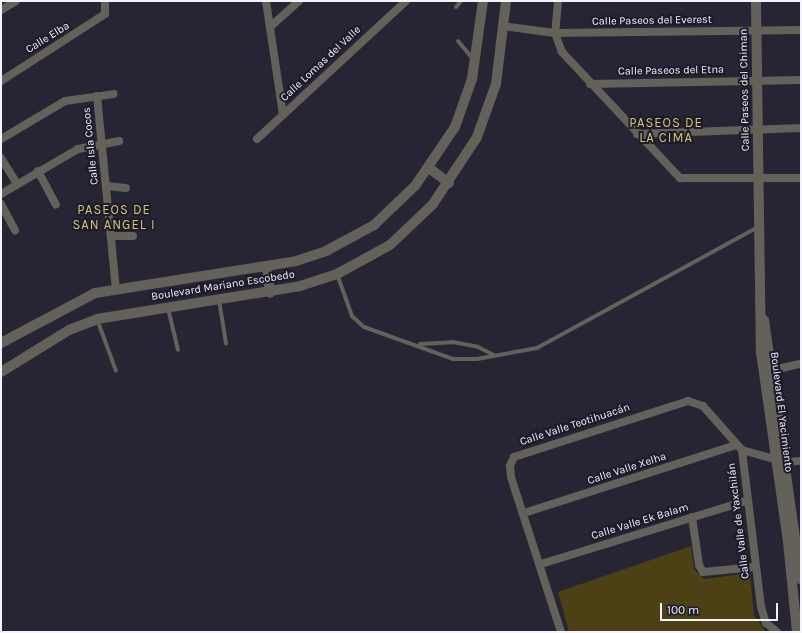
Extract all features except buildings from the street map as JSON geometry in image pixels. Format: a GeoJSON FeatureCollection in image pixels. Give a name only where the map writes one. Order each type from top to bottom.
{"type":"FeatureCollection","features":[{"type":"Feature","properties":{"kind":"street"},"geometry":{"type":"LineString","coordinates":[[1,10],[16,1]]}},
{"type":"Feature","properties":{"kind":"street","name":"Calle Elba"},"geometry":{"type":"LineString","coordinates":[[1,81],[105,14],[105,1]]}},
{"type":"Feature","properties":{"kind":"street","name":"Calle Lomas del Valle"},"geometry":{"type":"LineString","coordinates":[[266,1],[283,115]]}},
{"type":"Feature","properties":{"kind":"street"},"geometry":{"type":"LineString","coordinates":[[270,27],[299,1]]}},
{"type":"Feature","properties":{"kind":"street","name":"Calle Lomas del Valle"},"geometry":{"type":"LineString","coordinates":[[283,115],[406,1]]}},
{"type":"Feature","properties":{"kind":"street","name":"Boulevard Mariano Escobedo"},"geometry":{"type":"LineString","coordinates":[[1,343],[77,300],[116,289],[268,267],[326,251],[352,239],[396,207],[429,168],[454,127],[476,61],[482,1]]}},
{"type":"Feature","properties":{"kind":"street","name":"Boulevard Mariano Escobedo"},"geometry":{"type":"LineString","coordinates":[[1,372],[69,330],[97,319],[168,307],[270,293],[337,274],[390,245],[423,215],[449,183],[474,143],[489,109],[504,26],[506,1]]}},
{"type":"Feature","properties":{"kind":"street"},"geometry":{"type":"LineString","coordinates":[[558,1],[555,33],[562,52],[590,84],[680,178],[801,178]]}},
{"type":"Feature","properties":{"kind":"street","name":"Calle Paseos del Chiman"},"geometry":{"type":"LineString","coordinates":[[756,1],[758,179]]}},
{"type":"Feature","properties":{"kind":"street","name":"Calle Paseos del Everest"},"geometry":{"type":"LineString","coordinates":[[504,26],[555,33],[801,30]]}},
{"type":"Feature","properties":{"kind":"street","name":"Calle Paseos del Etna"},"geometry":{"type":"LineString","coordinates":[[590,84],[801,80]]}},
{"type":"Feature","properties":{"kind":"street"},"geometry":{"type":"LineString","coordinates":[[1,139],[65,100],[114,94]]}},
{"type":"Feature","properties":{"kind":"street","name":"Calle Isla Cocos"},"geometry":{"type":"LineString","coordinates":[[97,96],[100,145],[112,236],[116,289]]}},
{"type":"Feature","properties":{"kind":"street"},"geometry":{"type":"LineString","coordinates":[[257,139],[283,115]]}},
{"type":"Feature","properties":{"kind":"street"},"geometry":{"type":"LineString","coordinates":[[637,134],[801,128]]}},
{"type":"Feature","properties":{"kind":"street"},"geometry":{"type":"LineString","coordinates":[[1,194],[78,149],[119,141]]}},
{"type":"Feature","properties":{"kind":"street"},"geometry":{"type":"LineString","coordinates":[[1,158],[17,184]]}},
{"type":"Feature","properties":{"kind":"street"},"geometry":{"type":"LineString","coordinates":[[429,168],[449,183]]}},
{"type":"Feature","properties":{"kind":"street"},"geometry":{"type":"LineString","coordinates":[[38,172],[56,205]]}},
{"type":"Feature","properties":{"kind":"street","name":"Boulevard El Yacimiento"},"geometry":{"type":"LineString","coordinates":[[758,179],[758,226],[762,314],[762,372],[774,460],[788,542],[797,632]]}},
{"type":"Feature","properties":{"kind":"street"},"geometry":{"type":"LineString","coordinates":[[106,186],[126,188]]}},
{"type":"Feature","properties":{"kind":"street"},"geometry":{"type":"LineString","coordinates":[[1,204],[15,230]]}},
{"type":"Feature","properties":{"kind":"street"},"geometry":{"type":"LineString","coordinates":[[112,236],[133,236]]}},
{"type":"Feature","properties":{"kind":"street"},"geometry":{"type":"LineString","coordinates":[[268,267],[270,293]]}},
{"type":"Feature","properties":{"kind":"street","name":"Boulevard El Yacimiento"},"geometry":{"type":"LineString","coordinates":[[762,314],[773,370],[801,579]]}},
{"type":"Feature","properties":{"kind":"street"},"geometry":{"type":"LineString","coordinates":[[762,372],[801,364]]}},
{"type":"Feature","properties":{"kind":"street","name":"Calle Valle Teotihuacán"},"geometry":{"type":"LineString","coordinates":[[561,632],[541,564],[510,470],[514,458],[671,405],[696,402],[712,414],[739,448]]}},
{"type":"Feature","properties":{"kind":"street"},"geometry":{"type":"LineString","coordinates":[[739,448],[774,460],[785,462],[801,461]]}},
{"type":"Feature","properties":{"kind":"street","name":"Calle Valle de Yaxchilán"},"geometry":{"type":"LineString","coordinates":[[739,448],[763,616],[777,632]]}},
{"type":"Feature","properties":{"kind":"street","name":"Calle Valle Xelha"},"geometry":{"type":"LineString","coordinates":[[524,513],[739,448]]}},
{"type":"Feature","properties":{"kind":"street","name":"Calle Valle Ek Balam"},"geometry":{"type":"LineString","coordinates":[[541,564],[746,501]]}},
{"type":"Feature","properties":{"kind":"street"},"geometry":{"type":"LineString","coordinates":[[692,517],[699,565],[703,572],[755,566]]}},
{"type":"Feature","properties":{"kind":"lane"},"geometry":{"type":"LineString","coordinates":[[456,7],[461,1]]}},
{"type":"Feature","properties":{"kind":"lane"},"geometry":{"type":"LineString","coordinates":[[458,41],[476,61]]}},
{"type":"Feature","properties":{"kind":"lane"},"geometry":{"type":"LineString","coordinates":[[337,274],[352,316],[364,327],[420,344],[453,359],[494,356],[537,348],[565,335],[758,226]]}},
{"type":"Feature","properties":{"kind":"lane"},"geometry":{"type":"LineString","coordinates":[[219,300],[226,343]]}},
{"type":"Feature","properties":{"kind":"lane"},"geometry":{"type":"LineString","coordinates":[[168,307],[178,350]]}},
{"type":"Feature","properties":{"kind":"lane"},"geometry":{"type":"LineString","coordinates":[[97,319],[116,371]]}},
{"type":"Feature","properties":{"kind":"lane"},"geometry":{"type":"LineString","coordinates":[[420,344],[453,342],[478,347],[494,356]]}},
{"type":"Feature","properties":{"kind":"shaded area"},"geometry":{"type":"Polygon","coordinates":[[[691,546],[694,569],[704,579],[750,573],[754,615],[766,632],[569,632],[558,592],[691,546]]]}},
{"type":"Feature","properties":{"kind":"district","name":"PASEOS DE LA CIMA"},"geometry":{"type":"Point","coordinates":[666,132]}},
{"type":"Feature","properties":{"kind":"district","name":"PASEOS DE SAN ANGEL I"},"geometry":{"type":"Point","coordinates":[114,218]}}]}
